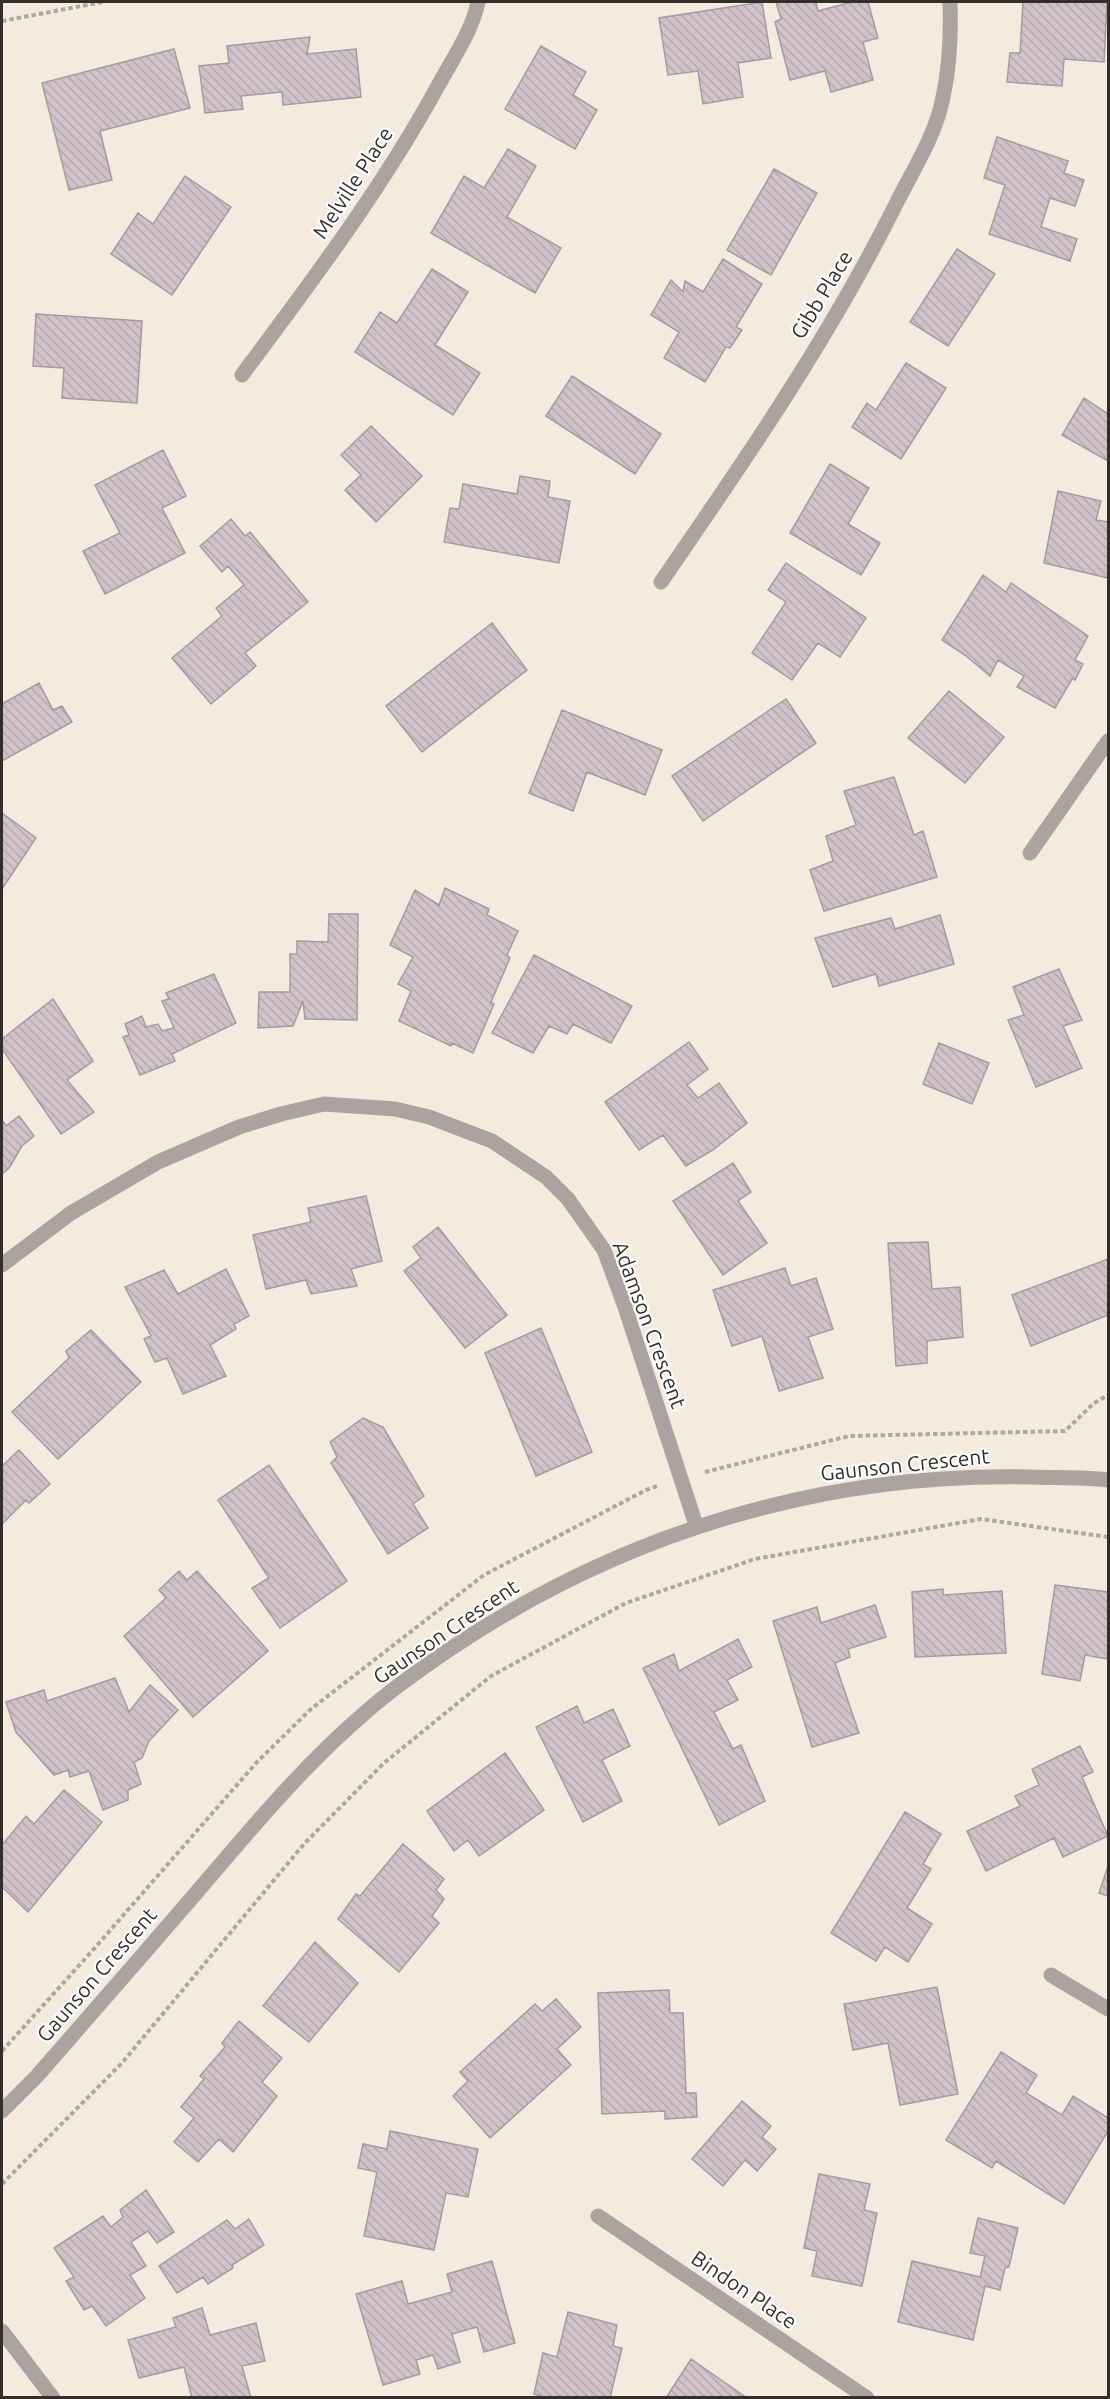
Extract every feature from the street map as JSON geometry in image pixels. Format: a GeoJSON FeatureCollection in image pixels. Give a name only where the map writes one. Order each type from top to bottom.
{"type":"FeatureCollection","features":[{"type":"Feature","properties":{"kind":"street","name":"Melville Place"},"geometry":{"type":"LineString","coordinates":[[242,375],[338,244],[426,109],[474,21],[478,2]]}},
{"type":"Feature","properties":{"kind":"street","name":"Gibb Place"},"geometry":{"type":"LineString","coordinates":[[661,582],[775,416],[876,244],[934,127],[943,97],[951,35],[950,2]]}},
{"type":"Feature","properties":{"kind":"street"},"geometry":{"type":"LineString","coordinates":[[1030,853],[1108,741]]}},
{"type":"Feature","properties":{"kind":"street","name":"Adamson Crescent"},"geometry":{"type":"LineString","coordinates":[[2,1265],[71,1213],[148,1167],[239,1127],[324,1104],[395,1109],[429,1117],[492,1141],[546,1178],[568,1199],[604,1250],[625,1307],[696,1525]]}},
{"type":"Feature","properties":{"kind":"street","name":"Gaunson Crescent"},"geometry":{"type":"LineString","coordinates":[[2,2111],[38,2076],[290,1783],[367,1711],[408,1677],[498,1617],[594,1566],[696,1525],[809,1496],[866,1486],[980,1476],[1108,1480]]}},
{"type":"Feature","properties":{"kind":"street"},"geometry":{"type":"LineString","coordinates":[[1051,1975],[1108,2009]]}},
{"type":"Feature","properties":{"kind":"street","name":"Bindon Place"},"geometry":{"type":"LineString","coordinates":[[598,2216],[867,2397]]}},
{"type":"Feature","properties":{"kind":"street"},"geometry":{"type":"LineString","coordinates":[[2,2331],[52,2397]]}},
{"type":"Feature","properties":{"kind":"path"},"geometry":{"type":"LineString","coordinates":[[2,21],[103,2]]}},
{"type":"Feature","properties":{"kind":"path"},"geometry":{"type":"LineString","coordinates":[[2,2184],[122,2063],[304,1844],[384,1763],[491,1676],[626,1603],[755,1559],[981,1519],[1108,1537]]}},
{"type":"Feature","properties":{"kind":"building"},"geometry":{"type":"Polygon","coordinates":[[[762,2],[771,58],[738,63],[743,97],[703,104],[698,71],[668,75],[659,18],[762,2]]]}},
{"type":"Feature","properties":{"kind":"building"},"geometry":{"type":"Polygon","coordinates":[[[776,2],[816,2],[818,11],[852,2],[868,2],[878,38],[863,42],[873,80],[831,92],[825,71],[790,80],[775,22],[781,19],[776,2]]]}},
{"type":"Feature","properties":{"kind":"building"},"geometry":{"type":"Polygon","coordinates":[[[1023,2],[1107,2],[1104,62],[1064,59],[1062,86],[1007,82],[1010,53],[1020,53],[1023,2]]]}},
{"type":"Feature","properties":{"kind":"building"},"geometry":{"type":"Polygon","coordinates":[[[310,37],[307,54],[356,49],[361,97],[283,105],[282,92],[241,96],[243,109],[205,113],[199,66],[229,63],[227,46],[310,37]]]}},
{"type":"Feature","properties":{"kind":"building"},"geometry":{"type":"Polygon","coordinates":[[[541,46],[586,72],[573,95],[597,110],[575,149],[505,109],[541,46]]]}},
{"type":"Feature","properties":{"kind":"building"},"geometry":{"type":"Polygon","coordinates":[[[174,49],[190,108],[100,131],[112,180],[69,190],[42,83],[174,49]]]}},
{"type":"Feature","properties":{"kind":"building"},"geometry":{"type":"Polygon","coordinates":[[[997,137],[1068,161],[1064,173],[1084,180],[1075,206],[1050,198],[1041,227],[1077,239],[1070,261],[989,234],[1005,185],[984,178],[997,137]]]}},
{"type":"Feature","properties":{"kind":"building"},"geometry":{"type":"Polygon","coordinates":[[[508,149],[536,166],[507,217],[561,248],[535,293],[431,233],[464,176],[484,188],[508,149]]]}},
{"type":"Feature","properties":{"kind":"building"},"geometry":{"type":"Polygon","coordinates":[[[774,169],[817,193],[771,275],[727,250],[774,169]]]}},
{"type":"Feature","properties":{"kind":"building"},"geometry":{"type":"Polygon","coordinates":[[[185,176],[231,207],[172,295],[111,254],[138,213],[153,224],[185,176]]]}},
{"type":"Feature","properties":{"kind":"building"},"geometry":{"type":"Polygon","coordinates":[[[957,249],[995,274],[948,346],[910,322],[957,249]]]}},
{"type":"Feature","properties":{"kind":"building"},"geometry":{"type":"Polygon","coordinates":[[[723,259],[762,284],[736,327],[742,330],[730,348],[726,347],[705,382],[664,358],[679,332],[651,315],[671,280],[683,292],[685,281],[703,292],[723,259]]]}},
{"type":"Feature","properties":{"kind":"building"},"geometry":{"type":"Polygon","coordinates":[[[432,269],[468,292],[435,345],[480,373],[453,415],[355,352],[380,312],[397,323],[432,269]]]}},
{"type":"Feature","properties":{"kind":"building"},"geometry":{"type":"Polygon","coordinates":[[[36,314],[142,321],[137,403],[62,398],[64,368],[33,366],[36,314]]]}},
{"type":"Feature","properties":{"kind":"building"},"geometry":{"type":"Polygon","coordinates":[[[906,363],[946,388],[901,459],[852,427],[867,403],[876,410],[906,363]]]}},
{"type":"Feature","properties":{"kind":"building"},"geometry":{"type":"Polygon","coordinates":[[[572,376],[661,434],[635,474],[546,416],[572,376]]]}},
{"type":"Feature","properties":{"kind":"building"},"geometry":{"type":"Polygon","coordinates":[[[1084,398],[1108,414],[1108,461],[1062,435],[1084,398]]]}},
{"type":"Feature","properties":{"kind":"building"},"geometry":{"type":"Polygon","coordinates":[[[371,426],[422,476],[376,522],[345,490],[361,475],[341,455],[371,426]]]}},
{"type":"Feature","properties":{"kind":"building"},"geometry":{"type":"Polygon","coordinates":[[[163,450],[186,496],[162,508],[185,553],[105,594],[83,551],[120,533],[95,485],[163,450]]]}},
{"type":"Feature","properties":{"kind":"building"},"geometry":{"type":"Polygon","coordinates":[[[830,464],[869,488],[848,524],[880,543],[861,575],[790,533],[830,464]]]}},
{"type":"Feature","properties":{"kind":"building"},"geometry":{"type":"Polygon","coordinates":[[[520,476],[550,481],[548,497],[570,501],[559,563],[444,542],[450,508],[459,509],[463,484],[517,494],[520,476]]]}},
{"type":"Feature","properties":{"kind":"building"},"geometry":{"type":"Polygon","coordinates":[[[1058,491],[1101,501],[1096,520],[1108,522],[1108,578],[1044,563],[1058,491]]]}},
{"type":"Feature","properties":{"kind":"building"},"geometry":{"type":"Polygon","coordinates":[[[231,519],[245,536],[250,532],[308,602],[245,653],[256,666],[211,704],[172,658],[222,616],[216,608],[244,585],[228,566],[222,572],[200,546],[231,519]]]}},
{"type":"Feature","properties":{"kind":"building"},"geometry":{"type":"Polygon","coordinates":[[[786,563],[866,618],[840,657],[818,643],[792,680],[752,653],[786,602],[768,590],[786,563]]]}},
{"type":"Feature","properties":{"kind":"building"},"geometry":{"type":"Polygon","coordinates":[[[983,575],[1006,592],[1011,583],[1088,636],[1075,660],[1083,664],[1075,680],[1072,679],[1055,708],[1017,687],[1024,676],[998,660],[990,676],[942,640],[983,575]]]}},
{"type":"Feature","properties":{"kind":"building"},"geometry":{"type":"Polygon","coordinates":[[[492,623],[527,670],[422,752],[386,706],[492,623]]]}},
{"type":"Feature","properties":{"kind":"building"},"geometry":{"type":"Polygon","coordinates":[[[39,683],[53,710],[62,706],[72,722],[2,761],[2,704],[39,683]]]}},
{"type":"Feature","properties":{"kind":"building"},"geometry":{"type":"Polygon","coordinates":[[[949,691],[1004,737],[965,783],[908,738],[949,691]]]}},
{"type":"Feature","properties":{"kind":"building"},"geometry":{"type":"Polygon","coordinates":[[[786,699],[816,743],[703,821],[672,776],[786,699]]]}},
{"type":"Feature","properties":{"kind":"building"},"geometry":{"type":"Polygon","coordinates":[[[562,710],[662,750],[645,795],[587,772],[573,811],[529,793],[562,710]]]}},
{"type":"Feature","properties":{"kind":"building"},"geometry":{"type":"Polygon","coordinates":[[[894,777],[914,835],[923,831],[937,877],[824,911],[810,870],[833,861],[826,836],[856,825],[844,791],[894,777]]]}},
{"type":"Feature","properties":{"kind":"building"},"geometry":{"type":"Polygon","coordinates":[[[2,813],[36,838],[2,889],[2,813]]]}},
{"type":"Feature","properties":{"kind":"building"},"geometry":{"type":"Polygon","coordinates":[[[445,888],[489,909],[487,915],[518,931],[507,955],[510,958],[491,1002],[494,1004],[473,1053],[452,1043],[451,1046],[399,1021],[411,991],[398,984],[413,957],[390,945],[415,890],[439,905],[445,888]]]}},
{"type":"Feature","properties":{"kind":"building"},"geometry":{"type":"Polygon","coordinates":[[[329,914],[358,914],[357,1020],[305,1019],[303,1001],[293,1026],[258,1028],[259,992],[290,992],[290,954],[297,954],[297,941],[328,942],[329,914]]]}},
{"type":"Feature","properties":{"kind":"building"},"geometry":{"type":"Polygon","coordinates":[[[940,915],[954,964],[879,986],[876,974],[833,987],[815,938],[891,918],[895,929],[940,915]]]}},
{"type":"Feature","properties":{"kind":"building"},"geometry":{"type":"Polygon","coordinates":[[[534,955],[632,1006],[611,1043],[573,1024],[567,1034],[549,1026],[533,1053],[492,1033],[534,955]]]}},
{"type":"Feature","properties":{"kind":"building"},"geometry":{"type":"Polygon","coordinates":[[[1059,969],[1082,1020],[1063,1026],[1082,1068],[1036,1087],[1008,1020],[1024,1015],[1013,987],[1059,969]]]}},
{"type":"Feature","properties":{"kind":"building"},"geometry":{"type":"Polygon","coordinates":[[[214,974],[236,1023],[172,1054],[175,1061],[140,1075],[123,1037],[129,1035],[125,1024],[142,1016],[146,1027],[158,1024],[162,1031],[174,1028],[162,1001],[169,999],[166,993],[214,974]]]}},
{"type":"Feature","properties":{"kind":"building"},"geometry":{"type":"Polygon","coordinates":[[[53,999],[93,1061],[67,1080],[94,1112],[61,1134],[2,1049],[2,1039],[53,999]]]}},
{"type":"Feature","properties":{"kind":"building"},"geometry":{"type":"Polygon","coordinates":[[[689,1042],[708,1069],[687,1085],[698,1098],[719,1083],[747,1123],[713,1150],[686,1166],[663,1135],[639,1150],[605,1102],[689,1042]]]}},
{"type":"Feature","properties":{"kind":"building"},"geometry":{"type":"Polygon","coordinates":[[[939,1043],[989,1063],[972,1104],[923,1084],[939,1043]]]}},
{"type":"Feature","properties":{"kind":"building"},"geometry":{"type":"Polygon","coordinates":[[[19,1116],[34,1136],[22,1146],[9,1168],[2,1174],[2,1120],[6,1126],[19,1116]]]}},
{"type":"Feature","properties":{"kind":"building"},"geometry":{"type":"Polygon","coordinates":[[[733,1163],[751,1192],[738,1201],[767,1243],[723,1275],[673,1201],[733,1163]]]}},
{"type":"Feature","properties":{"kind":"building"},"geometry":{"type":"Polygon","coordinates":[[[366,1196],[382,1261],[351,1269],[357,1286],[311,1294],[306,1280],[266,1289],[253,1235],[311,1222],[308,1208],[366,1196]]]}},
{"type":"Feature","properties":{"kind":"building"},"geometry":{"type":"Polygon","coordinates":[[[438,1227],[507,1315],[465,1348],[404,1271],[421,1258],[413,1247],[438,1227]]]}},
{"type":"Feature","properties":{"kind":"building"},"geometry":{"type":"Polygon","coordinates":[[[928,1242],[932,1289],[960,1287],[963,1337],[927,1341],[927,1363],[896,1366],[888,1243],[928,1242]]]}},
{"type":"Feature","properties":{"kind":"building"},"geometry":{"type":"Polygon","coordinates":[[[1108,1259],[1108,1315],[1031,1346],[1012,1295],[1108,1259]]]}},
{"type":"Feature","properties":{"kind":"building"},"geometry":{"type":"Polygon","coordinates":[[[785,1268],[791,1286],[816,1278],[833,1329],[808,1337],[823,1378],[779,1391],[762,1336],[732,1346],[713,1290],[785,1268]]]}},
{"type":"Feature","properties":{"kind":"building"},"geometry":{"type":"Polygon","coordinates":[[[226,1269],[249,1316],[234,1324],[236,1329],[210,1345],[226,1376],[183,1394],[167,1358],[155,1362],[144,1339],[151,1336],[125,1287],[164,1270],[178,1294],[226,1269]]]}},
{"type":"Feature","properties":{"kind":"building"},"geometry":{"type":"Polygon","coordinates":[[[541,1328],[592,1452],[536,1476],[485,1353],[541,1328]]]}},
{"type":"Feature","properties":{"kind":"building"},"geometry":{"type":"Polygon","coordinates":[[[91,1330],[141,1382],[58,1459],[12,1412],[69,1358],[66,1351],[91,1330]]]}},
{"type":"Feature","properties":{"kind":"building"},"geometry":{"type":"Polygon","coordinates":[[[363,1418],[383,1427],[424,1496],[413,1504],[428,1528],[388,1554],[331,1463],[337,1457],[330,1442],[363,1418]]]}},
{"type":"Feature","properties":{"kind":"building"},"geometry":{"type":"Polygon","coordinates":[[[19,1450],[50,1484],[29,1503],[26,1500],[2,1524],[2,1466],[19,1450]]]}},
{"type":"Feature","properties":{"kind":"building"},"geometry":{"type":"Polygon","coordinates":[[[269,1465],[347,1581],[280,1628],[252,1588],[269,1578],[218,1500],[269,1465]]]}},
{"type":"Feature","properties":{"kind":"building"},"geometry":{"type":"Polygon","coordinates":[[[179,1571],[187,1580],[197,1571],[268,1651],[193,1717],[124,1636],[166,1598],[159,1590],[179,1571]]]}},
{"type":"Feature","properties":{"kind":"building"},"geometry":{"type":"Polygon","coordinates":[[[1055,1585],[1108,1592],[1108,1659],[1085,1655],[1080,1681],[1042,1674],[1055,1585]]]}},
{"type":"Feature","properties":{"kind":"building"},"geometry":{"type":"Polygon","coordinates":[[[943,1589],[943,1595],[1002,1591],[1006,1653],[915,1657],[912,1592],[943,1589]]]}},
{"type":"Feature","properties":{"kind":"building"},"geometry":{"type":"Polygon","coordinates":[[[875,1605],[886,1637],[848,1649],[850,1657],[835,1663],[859,1733],[812,1747],[773,1621],[817,1607],[821,1623],[875,1605]]]}},
{"type":"Feature","properties":{"kind":"building"},"geometry":{"type":"Polygon","coordinates":[[[738,1639],[752,1667],[727,1680],[738,1700],[714,1712],[733,1749],[741,1745],[765,1801],[719,1825],[643,1668],[674,1654],[679,1671],[738,1639]]]}},
{"type":"Feature","properties":{"kind":"building"},"geometry":{"type":"Polygon","coordinates":[[[115,1678],[129,1712],[150,1685],[178,1710],[149,1741],[142,1758],[134,1762],[141,1784],[128,1790],[128,1800],[103,1810],[89,1771],[70,1777],[68,1770],[54,1775],[16,1732],[6,1702],[44,1690],[47,1701],[115,1678]]]}},
{"type":"Feature","properties":{"kind":"building"},"geometry":{"type":"Polygon","coordinates":[[[577,1706],[584,1723],[613,1709],[630,1746],[602,1760],[622,1801],[583,1822],[536,1727],[577,1706]]]}},
{"type":"Feature","properties":{"kind":"building"},"geometry":{"type":"Polygon","coordinates":[[[1080,1746],[1093,1772],[1082,1777],[1108,1836],[1063,1857],[1054,1838],[986,1871],[967,1831],[1020,1806],[1015,1796],[1039,1785],[1032,1769],[1080,1746]]]}},
{"type":"Feature","properties":{"kind":"building"},"geometry":{"type":"Polygon","coordinates":[[[505,1753],[544,1810],[479,1856],[468,1840],[454,1851],[427,1811],[505,1753]]]}},
{"type":"Feature","properties":{"kind":"building"},"geometry":{"type":"Polygon","coordinates":[[[64,1790],[102,1822],[28,1912],[2,1887],[2,1845],[26,1816],[34,1824],[64,1790]]]}},
{"type":"Feature","properties":{"kind":"building"},"geometry":{"type":"Polygon","coordinates":[[[905,1812],[941,1834],[923,1864],[931,1869],[907,1908],[932,1924],[908,1962],[885,1947],[876,1961],[831,1933],[905,1812]]]}},
{"type":"Feature","properties":{"kind":"building"},"geometry":{"type":"Polygon","coordinates":[[[403,1844],[444,1879],[436,1890],[444,1899],[432,1916],[439,1923],[399,1972],[338,1919],[356,1894],[360,1896],[403,1844]]]}},
{"type":"Feature","properties":{"kind":"building"},"geometry":{"type":"Polygon","coordinates":[[[1108,1866],[1108,1896],[1099,1893],[1108,1866]]]}},
{"type":"Feature","properties":{"kind":"building"},"geometry":{"type":"Polygon","coordinates":[[[315,1942],[358,1983],[309,2042],[263,2006],[315,1942]]]}},
{"type":"Feature","properties":{"kind":"building"},"geometry":{"type":"Polygon","coordinates":[[[937,1987],[958,2094],[900,2105],[888,2043],[853,2050],[844,2004],[937,1987]]]}},
{"type":"Feature","properties":{"kind":"building"},"geometry":{"type":"Polygon","coordinates":[[[669,1990],[670,2013],[683,2013],[686,2093],[696,2093],[697,2117],[665,2119],[665,2111],[602,2114],[598,1993],[669,1990]]]}},
{"type":"Feature","properties":{"kind":"building"},"geometry":{"type":"Polygon","coordinates":[[[556,1999],[581,2027],[557,2049],[571,2065],[490,2138],[453,2096],[468,2081],[460,2072],[535,2004],[542,2011],[556,1999]]]}},
{"type":"Feature","properties":{"kind":"building"},"geometry":{"type":"Polygon","coordinates":[[[239,2021],[282,2058],[262,2082],[277,2096],[233,2152],[219,2139],[198,2162],[174,2142],[194,2118],[181,2107],[204,2079],[200,2076],[225,2047],[222,2043],[239,2021]]]}},
{"type":"Feature","properties":{"kind":"building"},"geometry":{"type":"Polygon","coordinates":[[[1001,2052],[1037,2075],[1026,2093],[1062,2115],[1073,2096],[1108,2118],[1108,2131],[1064,2204],[996,2161],[992,2168],[946,2140],[1001,2052]]]}},
{"type":"Feature","properties":{"kind":"building"},"geometry":{"type":"Polygon","coordinates":[[[742,2101],[771,2126],[762,2137],[776,2149],[757,2171],[745,2160],[723,2186],[692,2159],[742,2101]]]}},
{"type":"Feature","properties":{"kind":"building"},"geometry":{"type":"Polygon","coordinates":[[[390,2131],[478,2149],[468,2197],[446,2193],[434,2250],[364,2236],[377,2172],[358,2168],[363,2144],[387,2149],[390,2131]]]}},
{"type":"Feature","properties":{"kind":"building"},"geometry":{"type":"Polygon","coordinates":[[[819,2174],[870,2184],[864,2210],[877,2213],[862,2286],[812,2276],[817,2251],[804,2248],[819,2174]]]}},
{"type":"Feature","properties":{"kind":"building"},"geometry":{"type":"Polygon","coordinates":[[[146,2190],[174,2232],[157,2243],[148,2231],[131,2242],[146,2266],[130,2275],[145,2298],[106,2326],[92,2306],[84,2310],[66,2281],[74,2277],[54,2248],[103,2216],[111,2227],[123,2217],[120,2210],[146,2190]]]}},
{"type":"Feature","properties":{"kind":"building"},"geometry":{"type":"Polygon","coordinates":[[[978,2218],[1018,2228],[1009,2267],[1005,2268],[1000,2290],[985,2286],[973,2340],[898,2322],[912,2261],[980,2277],[985,2256],[970,2253],[978,2218]]]}},
{"type":"Feature","properties":{"kind":"building"},"geometry":{"type":"Polygon","coordinates":[[[249,2219],[264,2245],[232,2265],[233,2268],[208,2284],[203,2277],[177,2293],[159,2266],[227,2220],[235,2229],[249,2219]]]}},
{"type":"Feature","properties":{"kind":"building"},"geometry":{"type":"Polygon","coordinates":[[[492,2261],[515,2343],[484,2352],[477,2327],[452,2334],[460,2362],[438,2369],[433,2355],[416,2360],[420,2374],[383,2385],[356,2294],[402,2281],[408,2304],[452,2292],[447,2274],[492,2261]]]}},
{"type":"Feature","properties":{"kind":"building"},"geometry":{"type":"Polygon","coordinates":[[[202,2308],[210,2335],[256,2323],[265,2361],[242,2366],[251,2398],[192,2398],[184,2367],[139,2378],[128,2340],[176,2327],[173,2318],[202,2308]]]}},
{"type":"Feature","properties":{"kind":"building"},"geometry":{"type":"Polygon","coordinates":[[[568,2312],[617,2325],[613,2346],[622,2348],[610,2398],[547,2398],[534,2394],[543,2353],[557,2357],[568,2312]]]}},
{"type":"Feature","properties":{"kind":"building"},"geometry":{"type":"Polygon","coordinates":[[[691,2359],[747,2398],[666,2398],[691,2359]]]}}]}
